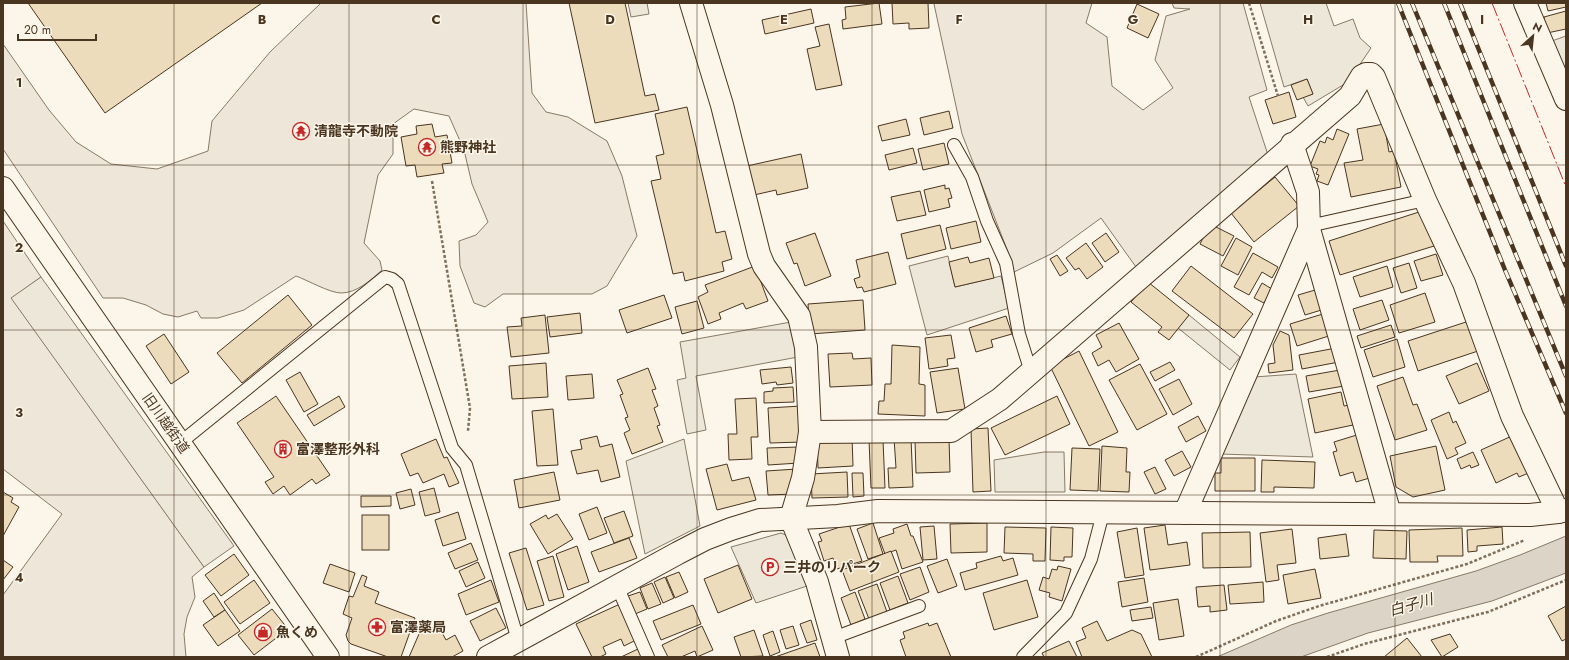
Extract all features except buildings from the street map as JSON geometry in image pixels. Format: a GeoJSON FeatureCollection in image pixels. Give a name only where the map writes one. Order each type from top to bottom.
{"type":"FeatureCollection","features":[{"type":"Feature","properties":{"kind":"street"},"geometry":{"type":"LineString","coordinates":[[692,3],[722,105],[759,254],[764,266],[799,316],[806,347],[810,432],[803,478],[791,518],[817,582],[835,648]]}},
{"type":"Feature","properties":{"kind":"street"},"geometry":{"type":"LineString","coordinates":[[1525,3],[1566,100]]}},
{"type":"Feature","properties":{"kind":"street"},"geometry":{"type":"LineString","coordinates":[[488,657],[617,586],[705,540],[760,520],[838,516],[878,511],[1530,515],[1562,511],[1512,416],[1464,283],[1425,200],[1374,77],[1371,74],[1362,76],[1350,96],[1292,144],[1000,399],[951,431],[810,432]]}},
{"type":"Feature","properties":{"kind":"street"},"geometry":{"type":"LineString","coordinates":[[1292,144],[1308,192],[1309,228],[1390,514]]}},
{"type":"Feature","properties":{"kind":"street","name":"旧川越街道"},"geometry":{"type":"LineString","coordinates":[[3,188],[328,657]]}},
{"type":"Feature","properties":{"kind":"street"},"geometry":{"type":"LineString","coordinates":[[1185,513],[1309,228]]}},
{"type":"Feature","properties":{"kind":"lane"},"geometry":{"type":"LineString","coordinates":[[954,145],[972,177],[988,221],[1006,263],[1019,334],[1031,372]]}},
{"type":"Feature","properties":{"kind":"lane"},"geometry":{"type":"LineString","coordinates":[[1309,228],[1425,200]]}},
{"type":"Feature","properties":{"kind":"lane"},"geometry":{"type":"LineString","coordinates":[[180,442],[385,277],[392,279],[398,284],[452,448],[466,465],[518,640]]}},
{"type":"Feature","properties":{"kind":"lane"},"geometry":{"type":"LineString","coordinates":[[1022,657],[1066,613],[1091,559],[1103,513]]}},
{"type":"Feature","properties":{"kind":"lane"},"geometry":{"type":"LineString","coordinates":[[617,586],[648,657]]}},
{"type":"Feature","properties":{"kind":"lane"},"geometry":{"type":"LineString","coordinates":[[835,648],[919,606]]}},
{"type":"Feature","properties":{"kind":"path"},"geometry":{"type":"LineString","coordinates":[[1249,3],[1278,96]]}},
{"type":"Feature","properties":{"kind":"path"},"geometry":{"type":"LineString","coordinates":[[432,181],[470,408],[466,465]]}},
{"type":"Feature","properties":{"kind":"path"},"geometry":{"type":"LineString","coordinates":[[1196,657],[1276,620],[1318,606],[1467,564],[1532,538]]}},
{"type":"Feature","properties":{"kind":"path"},"geometry":{"type":"LineString","coordinates":[[1327,657],[1364,644],[1488,612],[1566,580]]}},
{"type":"Feature","properties":{"kind":"shaded area"},"geometry":{"type":"Polygon","coordinates":[[[321,3],[526,3],[532,93],[546,112],[568,117],[607,141],[622,176],[637,236],[607,286],[592,294],[503,294],[485,307],[474,303],[460,266],[459,241],[476,235],[488,222],[472,184],[464,150],[449,116],[414,109],[393,124],[393,154],[378,175],[364,243],[380,261],[382,270],[363,285],[353,291],[341,293],[325,289],[296,276],[244,310],[218,318],[201,318],[197,311],[178,317],[163,314],[146,305],[123,298],[103,298],[3,149],[3,44],[49,110],[76,142],[111,164],[157,169],[208,151],[212,121],[270,52],[321,3]]]}},
{"type":"Feature","properties":{"kind":"shaded area"},"geometry":{"type":"Polygon","coordinates":[[[628,3],[647,3],[649,14],[631,17],[628,3]]]}},
{"type":"Feature","properties":{"kind":"shaded area"},"geometry":{"type":"Polygon","coordinates":[[[1092,3],[1086,23],[1107,37],[1112,86],[1143,110],[1173,88],[1155,60],[1166,16],[1190,9],[1174,8],[1172,3],[1243,3],[1267,90],[1249,97],[1268,155],[1136,267],[1101,218],[1053,253],[1014,272],[1008,252],[962,134],[934,4],[1092,3]]]}},
{"type":"Feature","properties":{"kind":"shaded area"},"geometry":{"type":"Polygon","coordinates":[[[1260,3],[1326,3],[1334,26],[1353,19],[1360,38],[1371,48],[1348,82],[1308,106],[1303,97],[1313,94],[1307,79],[1284,87],[1260,3]]]}},
{"type":"Feature","properties":{"kind":"shaded area"},"geometry":{"type":"Polygon","coordinates":[[[1566,36],[1566,85],[1549,42],[1566,36]]]}},
{"type":"Feature","properties":{"kind":"shaded area"},"geometry":{"type":"Polygon","coordinates":[[[3,221],[41,277],[12,298],[204,567],[192,577],[195,597],[187,617],[184,634],[186,657],[3,657],[3,595],[62,514],[3,469],[3,221]]]}},
{"type":"Feature","properties":{"kind":"shaded area"},"geometry":{"type":"Polygon","coordinates":[[[948,256],[955,287],[1001,276],[1009,308],[927,335],[909,266],[948,256]]]}},
{"type":"Feature","properties":{"kind":"shaded area"},"geometry":{"type":"Polygon","coordinates":[[[41,277],[234,546],[204,567],[11,298],[41,277]]]}},
{"type":"Feature","properties":{"kind":"shaded area"},"geometry":{"type":"Polygon","coordinates":[[[1189,315],[1240,357],[1230,370],[1178,328],[1189,315]]]}},
{"type":"Feature","properties":{"kind":"shaded area"},"geometry":{"type":"Polygon","coordinates":[[[791,322],[798,357],[696,376],[706,430],[687,434],[677,380],[686,378],[680,342],[791,322]]]}},
{"type":"Feature","properties":{"kind":"shaded area"},"geometry":{"type":"Polygon","coordinates":[[[1296,374],[1313,457],[1220,454],[1254,377],[1296,374]]]}},
{"type":"Feature","properties":{"kind":"shaded area"},"geometry":{"type":"Polygon","coordinates":[[[684,439],[700,526],[645,554],[626,461],[684,439]]]}},
{"type":"Feature","properties":{"kind":"shaded area"},"geometry":{"type":"Polygon","coordinates":[[[1044,452],[1064,452],[1065,492],[995,492],[994,460],[1044,452]]]}},
{"type":"Feature","properties":{"kind":"shaded area","name":"三井のリパーク"},"geometry":{"type":"Polygon","coordinates":[[[781,533],[788,536],[807,586],[756,603],[731,547],[781,533]]]}},
{"type":"Feature","properties":{"kind":"water","name":"白子川"},"geometry":{"type":"Polygon","coordinates":[[[1566,536],[1566,573],[1492,601],[1368,633],[1301,657],[1217,657],[1291,625],[1476,571],[1566,536]]]}},
{"type":"Feature","properties":{"kind":"railway"},"geometry":{"type":"LineString","coordinates":[[1398,3],[1505,270],[1566,413]]}},
{"type":"Feature","properties":{"kind":"railway"},"geometry":{"type":"LineString","coordinates":[[1412,3],[1566,376]]}},
{"type":"Feature","properties":{"kind":"railway"},"geometry":{"type":"LineString","coordinates":[[1444,3],[1566,306]]}},
{"type":"Feature","properties":{"kind":"railway"},"geometry":{"type":"LineString","coordinates":[[1460,3],[1566,266]]}},
{"type":"Feature","properties":{"kind":"power"},"geometry":{"type":"LineString","coordinates":[[1492,3],[1566,187]]}},
{"type":"Feature","properties":{"kind":"place","name":"清龍寺不動院"},"geometry":{"type":"Point","coordinates":[301,131]}},
{"type":"Feature","properties":{"kind":"place","name":"熊野神社"},"geometry":{"type":"Point","coordinates":[427,147]}},
{"type":"Feature","properties":{"kind":"place","name":"富澤整形外科"},"geometry":{"type":"Point","coordinates":[283,449]}},
{"type":"Feature","properties":{"kind":"place","name":"三井のリパーク"},"geometry":{"type":"Point","coordinates":[770,567]}},
{"type":"Feature","properties":{"kind":"place","name":"富澤薬局"},"geometry":{"type":"Point","coordinates":[377,627]}},
{"type":"Feature","properties":{"kind":"place","name":"魚くめ"},"geometry":{"type":"Point","coordinates":[263,632]}}]}
